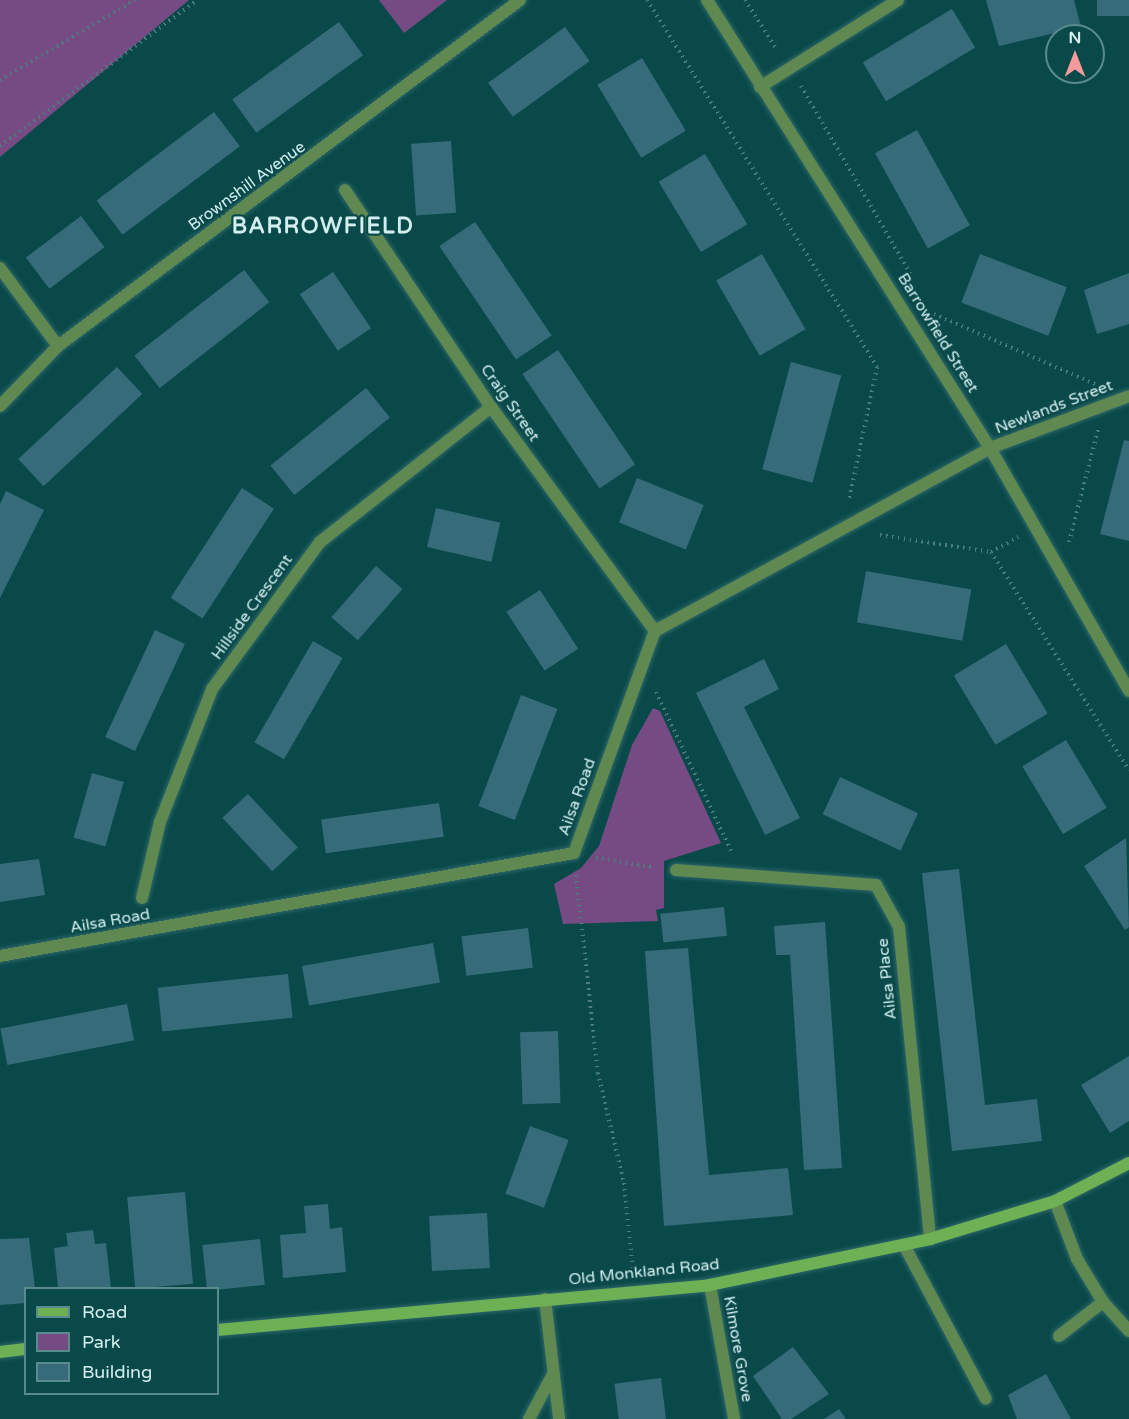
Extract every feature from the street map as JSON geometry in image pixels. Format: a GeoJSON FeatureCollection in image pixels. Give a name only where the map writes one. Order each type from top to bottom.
{"type":"FeatureCollection","features":[{"type":"Feature","properties":{"kind":"street","name":"Brownshill Avenue"},"geometry":{"type":"LineString","coordinates":[[0,406],[58,346],[520,0]]}},
{"type":"Feature","properties":{"kind":"street","name":"Barrowfield Street"},"geometry":{"type":"LineString","coordinates":[[707,0],[990,448],[1129,691]]}},
{"type":"Feature","properties":{"kind":"street"},"geometry":{"type":"LineString","coordinates":[[760,87],[898,0]]}},
{"type":"Feature","properties":{"kind":"street","name":"Craig Street"},"geometry":{"type":"LineString","coordinates":[[345,190],[491,407],[655,632]]}},
{"type":"Feature","properties":{"kind":"street"},"geometry":{"type":"LineString","coordinates":[[0,268],[58,346]]}},
{"type":"Feature","properties":{"kind":"street","name":"Newlands Street"},"geometry":{"type":"LineString","coordinates":[[990,448],[1128,396]]}},
{"type":"Feature","properties":{"kind":"street","name":"Hillside Crescent"},"geometry":{"type":"LineString","coordinates":[[142,898],[160,822],[212,689],[320,542],[491,407]]}},
{"type":"Feature","properties":{"kind":"street"},"geometry":{"type":"LineString","coordinates":[[655,632],[840,527],[990,448]]}},
{"type":"Feature","properties":{"kind":"street","name":"Ailsa Road"},"geometry":{"type":"LineString","coordinates":[[0,956],[574,853],[655,632]]}},
{"type":"Feature","properties":{"kind":"street","name":"Ailsa Place"},"geometry":{"type":"LineString","coordinates":[[676,870],[741,873],[876,885],[899,927],[930,1239]]}},
{"type":"Feature","properties":{"kind":"street","name":"Old Monkland Road"},"geometry":{"type":"LineString","coordinates":[[219,1330],[635,1290],[710,1285],[930,1239],[1055,1201],[1129,1163]]}},
{"type":"Feature","properties":{"kind":"street"},"geometry":{"type":"LineString","coordinates":[[1055,1201],[1077,1259],[1103,1302],[1129,1331]]}},
{"type":"Feature","properties":{"kind":"street"},"geometry":{"type":"LineString","coordinates":[[904,1245],[986,1399]]}},
{"type":"Feature","properties":{"kind":"street","name":"Kilmore Grove"},"geometry":{"type":"LineString","coordinates":[[710,1285],[734,1419]]}},
{"type":"Feature","properties":{"kind":"street"},"geometry":{"type":"LineString","coordinates":[[545,1299],[559,1419]]}},
{"type":"Feature","properties":{"kind":"street"},"geometry":{"type":"LineString","coordinates":[[1059,1336],[1103,1302]]}},
{"type":"Feature","properties":{"kind":"street"},"geometry":{"type":"LineString","coordinates":[[0,1352],[24,1349]]}},
{"type":"Feature","properties":{"kind":"street"},"geometry":{"type":"LineString","coordinates":[[529,1419],[553,1374]]}},
{"type":"Feature","properties":{"kind":"path"},"geometry":{"type":"LineString","coordinates":[[0,80],[135,0]]}},
{"type":"Feature","properties":{"kind":"path"},"geometry":{"type":"LineString","coordinates":[[0,146],[197,0]]}},
{"type":"Feature","properties":{"kind":"path"},"geometry":{"type":"LineString","coordinates":[[647,0],[877,367],[840,527],[991,552],[1036,527]]}},
{"type":"Feature","properties":{"kind":"path"},"geometry":{"type":"LineString","coordinates":[[745,0],[790,69],[916,284]]}},
{"type":"Feature","properties":{"kind":"path"},"geometry":{"type":"LineString","coordinates":[[928,305],[948,325],[1128,396]]}},
{"type":"Feature","properties":{"kind":"path"},"geometry":{"type":"LineString","coordinates":[[1061,571],[1105,406]]}},
{"type":"Feature","properties":{"kind":"path"},"geometry":{"type":"LineString","coordinates":[[991,552],[1129,770]]}},
{"type":"Feature","properties":{"kind":"path"},"geometry":{"type":"LineString","coordinates":[[643,664],[741,873]]}},
{"type":"Feature","properties":{"kind":"path"},"geometry":{"type":"LineString","coordinates":[[581,835],[596,858],[676,870]]}},
{"type":"Feature","properties":{"kind":"path"},"geometry":{"type":"LineString","coordinates":[[574,853],[598,1073],[624,1183],[635,1290]]}},
{"type":"Feature","properties":{"kind":"green space"},"geometry":{"type":"Polygon","coordinates":[[[0,0],[189,0],[0,157],[0,0]]]}},
{"type":"Feature","properties":{"kind":"green space"},"geometry":{"type":"Polygon","coordinates":[[[379,0],[447,0],[404,33],[379,0]]]}},
{"type":"Feature","properties":{"kind":"green space"},"geometry":{"type":"Polygon","coordinates":[[[653,708],[660,711],[721,843],[664,861],[664,908],[656,910],[658,921],[563,924],[554,884],[581,868],[599,846],[632,745],[653,708]]]}},
{"type":"Feature","properties":{"kind":"building"},"geometry":{"type":"Polygon","coordinates":[[[986,0],[1074,0],[1080,24],[1045,24],[1045,35],[999,46],[986,0]]]}},
{"type":"Feature","properties":{"kind":"building"},"geometry":{"type":"Polygon","coordinates":[[[1097,0],[1129,0],[1129,16],[1097,16],[1097,0]]]}},
{"type":"Feature","properties":{"kind":"building"},"geometry":{"type":"Polygon","coordinates":[[[952,9],[975,48],[886,101],[863,63],[952,9]]]}},
{"type":"Feature","properties":{"kind":"building"},"geometry":{"type":"Polygon","coordinates":[[[339,22],[363,55],[256,133],[232,100],[339,22]]]}},
{"type":"Feature","properties":{"kind":"building"},"geometry":{"type":"Polygon","coordinates":[[[565,27],[590,61],[513,117],[488,83],[565,27]]]}},
{"type":"Feature","properties":{"kind":"building"},"geometry":{"type":"Polygon","coordinates":[[[642,58],[686,131],[641,158],[597,85],[642,58]]]}},
{"type":"Feature","properties":{"kind":"building"},"geometry":{"type":"Polygon","coordinates":[[[214,112],[240,146],[122,235],[97,200],[214,112]]]}},
{"type":"Feature","properties":{"kind":"building"},"geometry":{"type":"Polygon","coordinates":[[[917,130],[970,225],[928,249],[875,153],[917,130]]]}},
{"type":"Feature","properties":{"kind":"building"},"geometry":{"type":"Polygon","coordinates":[[[451,141],[456,213],[416,216],[411,144],[451,141]]]}},
{"type":"Feature","properties":{"kind":"building"},"geometry":{"type":"Polygon","coordinates":[[[705,154],[747,224],[701,252],[659,182],[705,154]]]}},
{"type":"Feature","properties":{"kind":"building"},"geometry":{"type":"Polygon","coordinates":[[[81,216],[104,247],[49,289],[26,258],[81,216]]]}},
{"type":"Feature","properties":{"kind":"building"},"geometry":{"type":"Polygon","coordinates":[[[475,222],[552,336],[516,360],[439,246],[475,222]]]}},
{"type":"Feature","properties":{"kind":"building"},"geometry":{"type":"Polygon","coordinates":[[[762,254],[806,329],[760,356],[716,280],[762,254]]]}},
{"type":"Feature","properties":{"kind":"building"},"geometry":{"type":"Polygon","coordinates":[[[980,254],[1067,287],[1048,336],[961,303],[980,254]]]}},
{"type":"Feature","properties":{"kind":"building"},"geometry":{"type":"Polygon","coordinates":[[[244,270],[269,302],[160,388],[134,356],[244,270]]]}},
{"type":"Feature","properties":{"kind":"building"},"geometry":{"type":"Polygon","coordinates":[[[333,272],[371,328],[338,351],[300,294],[333,272]]]}},
{"type":"Feature","properties":{"kind":"building"},"geometry":{"type":"Polygon","coordinates":[[[1129,273],[1129,324],[1097,334],[1084,290],[1129,273]]]}},
{"type":"Feature","properties":{"kind":"building"},"geometry":{"type":"Polygon","coordinates":[[[558,350],[635,464],[600,488],[522,374],[558,350]]]}},
{"type":"Feature","properties":{"kind":"building"},"geometry":{"type":"Polygon","coordinates":[[[791,362],[841,375],[812,483],[762,469],[791,362]]]}},
{"type":"Feature","properties":{"kind":"building"},"geometry":{"type":"Polygon","coordinates":[[[117,367],[142,394],[44,486],[18,459],[117,367]]]}},
{"type":"Feature","properties":{"kind":"building"},"geometry":{"type":"Polygon","coordinates":[[[366,388],[390,418],[294,495],[270,465],[366,388]]]}},
{"type":"Feature","properties":{"kind":"building"},"geometry":{"type":"Polygon","coordinates":[[[1124,440],[1129,441],[1129,541],[1100,534],[1124,440]]]}},
{"type":"Feature","properties":{"kind":"building"},"geometry":{"type":"Polygon","coordinates":[[[637,478],[704,505],[686,549],[619,523],[637,478]]]}},
{"type":"Feature","properties":{"kind":"building"},"geometry":{"type":"Polygon","coordinates":[[[242,488],[274,509],[203,619],[171,598],[242,488]]]}},
{"type":"Feature","properties":{"kind":"building"},"geometry":{"type":"Polygon","coordinates":[[[6,491],[44,510],[0,598],[0,504],[6,491]]]}},
{"type":"Feature","properties":{"kind":"building"},"geometry":{"type":"Polygon","coordinates":[[[436,508],[500,523],[491,562],[427,547],[436,508]]]}},
{"type":"Feature","properties":{"kind":"building"},"geometry":{"type":"Polygon","coordinates":[[[376,566],[402,589],[358,640],[331,617],[376,566]]]}},
{"type":"Feature","properties":{"kind":"building"},"geometry":{"type":"Polygon","coordinates":[[[866,571],[971,590],[962,641],[857,622],[866,571]]]}},
{"type":"Feature","properties":{"kind":"building"},"geometry":{"type":"Polygon","coordinates":[[[540,590],[578,649],[545,670],[506,612],[540,590]]]}},
{"type":"Feature","properties":{"kind":"building"},"geometry":{"type":"Polygon","coordinates":[[[155,630],[185,644],[135,751],[105,737],[155,630]]]}},
{"type":"Feature","properties":{"kind":"building"},"geometry":{"type":"Polygon","coordinates":[[[313,641],[342,658],[284,759],[254,742],[313,641]]]}},
{"type":"Feature","properties":{"kind":"building"},"geometry":{"type":"Polygon","coordinates":[[[1006,644],[1048,713],[995,745],[954,675],[1006,644]]]}},
{"type":"Feature","properties":{"kind":"building"},"geometry":{"type":"Polygon","coordinates":[[[764,659],[779,689],[744,707],[800,818],[765,835],[696,693],[764,659]]]}},
{"type":"Feature","properties":{"kind":"building"},"geometry":{"type":"Polygon","coordinates":[[[521,695],[557,709],[515,820],[478,806],[521,695]]]}},
{"type":"Feature","properties":{"kind":"building"},"geometry":{"type":"Polygon","coordinates":[[[1066,740],[1107,808],[1063,834],[1022,766],[1066,740]]]}},
{"type":"Feature","properties":{"kind":"building"},"geometry":{"type":"Polygon","coordinates":[[[92,773],[124,782],[105,847],[74,837],[92,773]]]}},
{"type":"Feature","properties":{"kind":"building"},"geometry":{"type":"Polygon","coordinates":[[[840,777],[918,813],[901,851],[823,814],[840,777]]]}},
{"type":"Feature","properties":{"kind":"building"},"geometry":{"type":"Polygon","coordinates":[[[248,794],[298,847],[272,871],[222,818],[248,794]]]}},
{"type":"Feature","properties":{"kind":"building"},"geometry":{"type":"Polygon","coordinates":[[[439,803],[444,837],[326,853],[321,820],[439,803]]]}},
{"type":"Feature","properties":{"kind":"building"},"geometry":{"type":"Polygon","coordinates":[[[1126,838],[1129,927],[1125,930],[1084,866],[1126,838]]]}},
{"type":"Feature","properties":{"kind":"building"},"geometry":{"type":"Polygon","coordinates":[[[39,859],[45,895],[0,902],[0,864],[39,859]]]}},
{"type":"Feature","properties":{"kind":"building"},"geometry":{"type":"Polygon","coordinates":[[[959,869],[985,1105],[1037,1099],[1042,1141],[952,1151],[922,873],[959,869]]]}},
{"type":"Feature","properties":{"kind":"building"},"geometry":{"type":"Polygon","coordinates":[[[724,907],[727,936],[663,943],[660,914],[724,907]]]}},
{"type":"Feature","properties":{"kind":"building"},"geometry":{"type":"Polygon","coordinates":[[[825,922],[842,1168],[804,1170],[790,955],[776,955],[774,926],[825,922]]]}},
{"type":"Feature","properties":{"kind":"building"},"geometry":{"type":"Polygon","coordinates":[[[528,928],[533,968],[466,976],[461,936],[528,928]]]}},
{"type":"Feature","properties":{"kind":"building"},"geometry":{"type":"Polygon","coordinates":[[[433,943],[440,982],[309,1005],[302,966],[433,943]]]}},
{"type":"Feature","properties":{"kind":"building"},"geometry":{"type":"Polygon","coordinates":[[[688,948],[709,1175],[788,1168],[793,1215],[664,1226],[645,951],[688,948]]]}},
{"type":"Feature","properties":{"kind":"building"},"geometry":{"type":"Polygon","coordinates":[[[288,974],[293,1018],[162,1031],[158,988],[288,974]]]}},
{"type":"Feature","properties":{"kind":"building"},"geometry":{"type":"Polygon","coordinates":[[[127,1004],[134,1040],[7,1065],[0,1029],[127,1004]]]}},
{"type":"Feature","properties":{"kind":"building"},"geometry":{"type":"Polygon","coordinates":[[[558,1031],[561,1103],[523,1104],[520,1032],[558,1031]]]}},
{"type":"Feature","properties":{"kind":"building"},"geometry":{"type":"Polygon","coordinates":[[[1129,1056],[1129,1121],[1110,1133],[1081,1085],[1129,1056]]]}},
{"type":"Feature","properties":{"kind":"building"},"geometry":{"type":"Polygon","coordinates":[[[530,1126],[569,1140],[544,1208],[505,1194],[530,1126]]]}},
{"type":"Feature","properties":{"kind":"building"},"geometry":{"type":"Polygon","coordinates":[[[185,1192],[193,1284],[135,1287],[127,1197],[185,1192]]]}},
{"type":"Feature","properties":{"kind":"building"},"geometry":{"type":"Polygon","coordinates":[[[328,1204],[330,1229],[342,1227],[346,1272],[283,1278],[280,1235],[306,1233],[304,1206],[328,1204]]]}},
{"type":"Feature","properties":{"kind":"building"},"geometry":{"type":"Polygon","coordinates":[[[487,1213],[490,1268],[432,1271],[429,1216],[487,1213]]]}},
{"type":"Feature","properties":{"kind":"building"},"geometry":{"type":"Polygon","coordinates":[[[93,1230],[95,1244],[106,1243],[111,1287],[58,1287],[54,1248],[68,1246],[66,1233],[93,1230]]]}},
{"type":"Feature","properties":{"kind":"building"},"geometry":{"type":"Polygon","coordinates":[[[29,1238],[35,1287],[24,1287],[24,1303],[0,1305],[0,1239],[29,1238]]]}},
{"type":"Feature","properties":{"kind":"building"},"geometry":{"type":"Polygon","coordinates":[[[260,1239],[265,1285],[219,1290],[219,1287],[207,1287],[202,1245],[260,1239]]]}},
{"type":"Feature","properties":{"kind":"building"},"geometry":{"type":"Polygon","coordinates":[[[793,1347],[829,1394],[791,1419],[782,1419],[753,1376],[793,1347]]]}},
{"type":"Feature","properties":{"kind":"building"},"geometry":{"type":"Polygon","coordinates":[[[1046,1374],[1071,1419],[1017,1419],[1008,1395],[1046,1374]]]}},
{"type":"Feature","properties":{"kind":"building"},"geometry":{"type":"Polygon","coordinates":[[[661,1378],[666,1419],[619,1419],[614,1384],[661,1378]]]}},
{"type":"Feature","properties":{"kind":"building"},"geometry":{"type":"Polygon","coordinates":[[[839,1409],[846,1419],[824,1419],[839,1409]]]}},
{"type":"Feature","properties":{"kind":"district","name":"BARROWFIELD"},"geometry":{"type":"Point","coordinates":[323,227]}}]}
